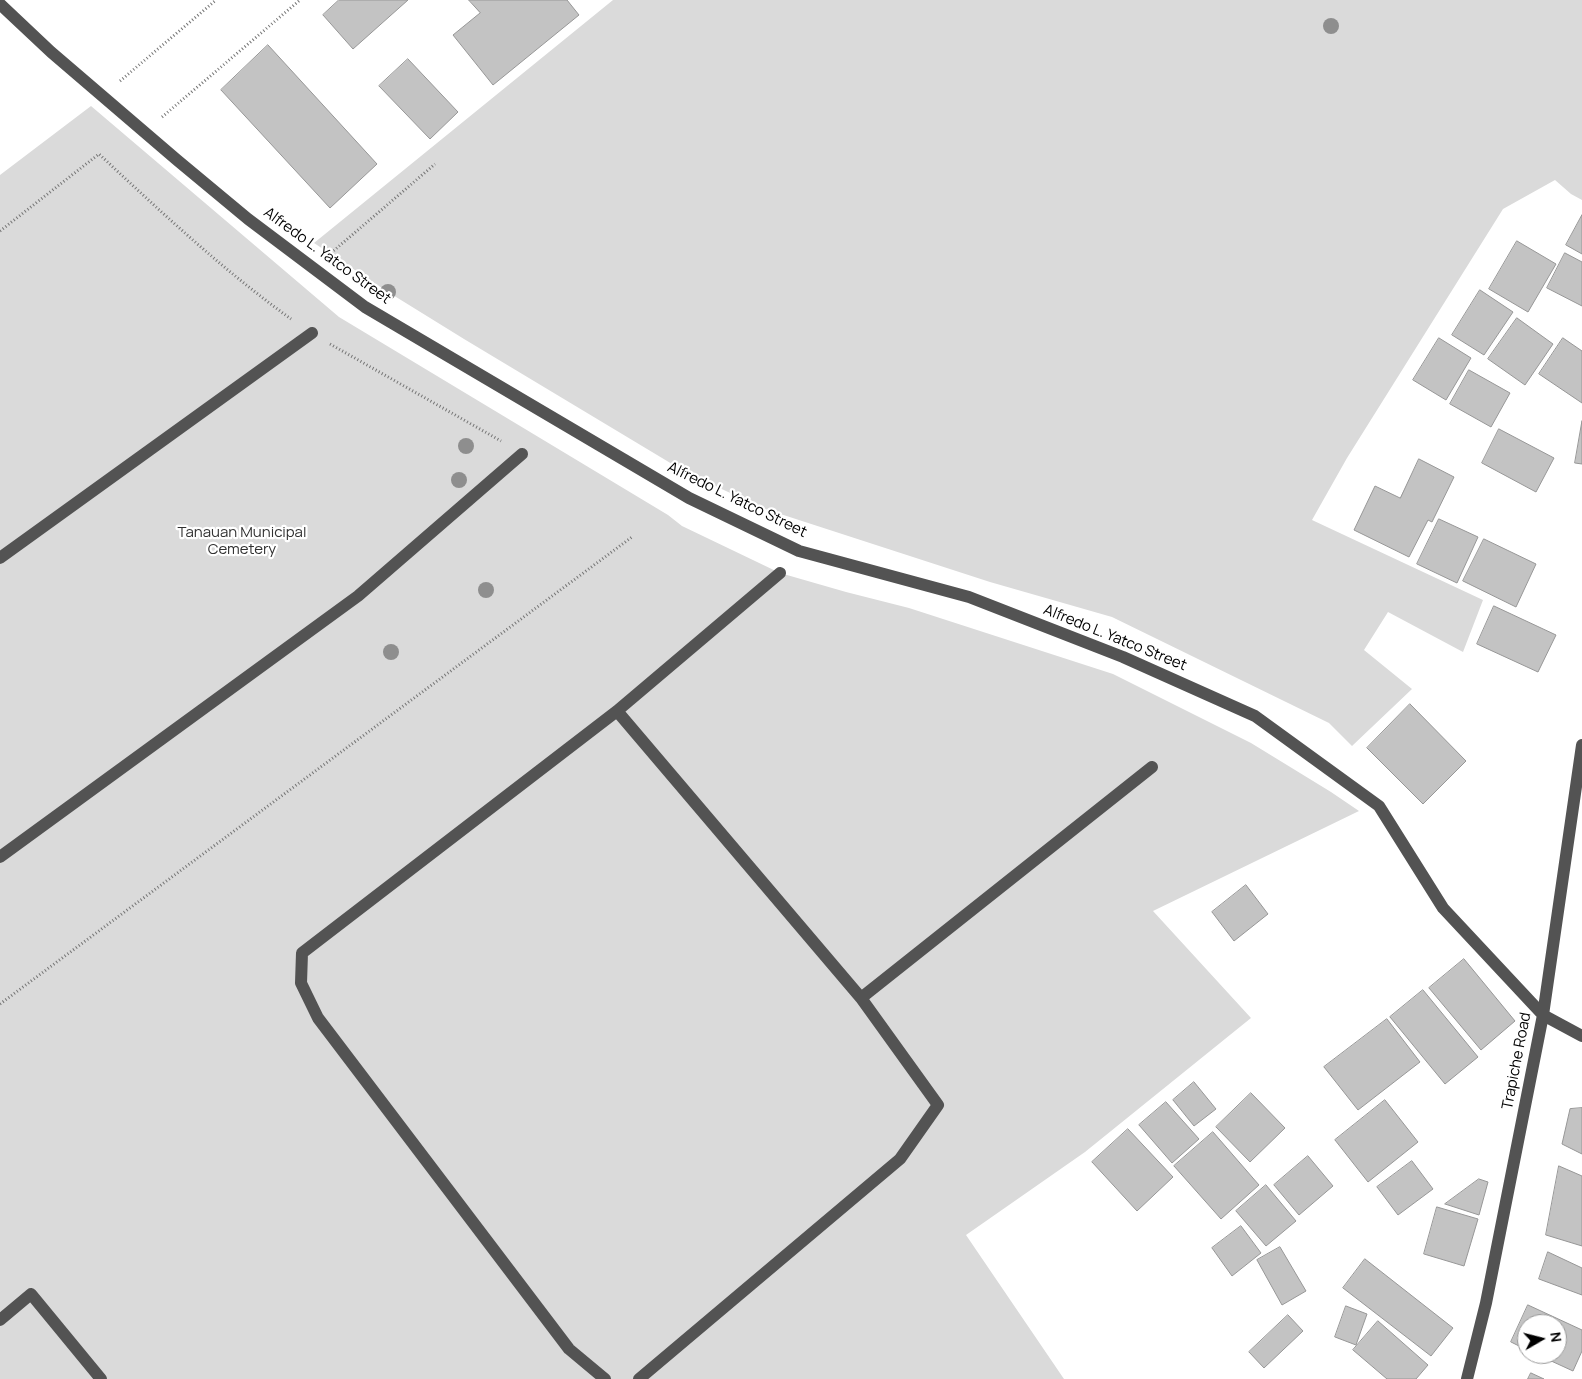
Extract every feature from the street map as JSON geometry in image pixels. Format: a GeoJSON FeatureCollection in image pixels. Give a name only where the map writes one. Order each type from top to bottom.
{"type":"FeatureCollection","features":[{"type":"Feature","properties":{"kind":"street","name":"Alfredo L. Yatco Street"},"geometry":{"type":"LineString","coordinates":[[0,4],[51,52],[248,219],[365,307],[689,498],[799,551],[969,597],[1123,657],[1255,716],[1379,806],[1443,908],[1542,1015],[1582,1036]]}},
{"type":"Feature","properties":{"kind":"street"},"geometry":{"type":"LineString","coordinates":[[0,558],[312,333]]}},
{"type":"Feature","properties":{"kind":"street"},"geometry":{"type":"LineString","coordinates":[[0,857],[358,596],[522,454]]}},
{"type":"Feature","properties":{"kind":"street"},"geometry":{"type":"LineString","coordinates":[[605,1379],[568,1349],[318,1018],[301,983],[302,953],[617,712],[780,573]]}},
{"type":"Feature","properties":{"kind":"street"},"geometry":{"type":"LineString","coordinates":[[617,712],[861,998],[938,1105],[900,1159],[639,1379]]}},
{"type":"Feature","properties":{"kind":"street","name":"Trapiche Road"},"geometry":{"type":"LineString","coordinates":[[1467,1379],[1486,1303],[1542,1015],[1582,746]]}},
{"type":"Feature","properties":{"kind":"street"},"geometry":{"type":"LineString","coordinates":[[861,998],[1152,767]]}},
{"type":"Feature","properties":{"kind":"street"},"geometry":{"type":"LineString","coordinates":[[0,1320],[30,1294],[101,1379]]}},
{"type":"Feature","properties":{"kind":"path"},"geometry":{"type":"LineString","coordinates":[[102,96],[216,0]]}},
{"type":"Feature","properties":{"kind":"path"},"geometry":{"type":"LineString","coordinates":[[145,132],[300,0]]}},
{"type":"Feature","properties":{"kind":"path"},"geometry":{"type":"LineString","coordinates":[[0,231],[99,154]]}},
{"type":"Feature","properties":{"kind":"path"},"geometry":{"type":"LineString","coordinates":[[314,268],[434,164]]}},
{"type":"Feature","properties":{"kind":"path"},"geometry":{"type":"LineString","coordinates":[[0,1004],[632,537]]}},
{"type":"Feature","properties":{"kind":"green space"},"geometry":{"type":"Polygon","coordinates":[[[613,0],[1582,0],[1582,200],[1571,194],[1555,180],[1503,209],[1347,458],[1312,520],[1483,600],[1463,652],[1388,612],[1364,650],[1412,689],[1352,746],[1329,723],[1112,617],[990,582],[765,509],[687,473],[464,339],[314,243],[613,0]]]}},
{"type":"Feature","properties":{"kind":"green space","name":"Tanauan Municipal Cemetery"},"geometry":{"type":"Polygon","coordinates":[[[91,106],[339,317],[668,515],[682,526],[780,573],[909,608],[1113,674],[1251,743],[1359,811],[1153,911],[1251,1018],[1085,1152],[966,1235],[1064,1379],[0,1379],[0,175],[91,106]]]}},
{"type":"Feature","properties":{"kind":"building"},"geometry":{"type":"Polygon","coordinates":[[[339,0],[408,0],[353,49],[323,15],[339,0]]]}},
{"type":"Feature","properties":{"kind":"building"},"geometry":{"type":"Polygon","coordinates":[[[469,0],[567,0],[579,15],[493,85],[453,35],[480,13],[469,0]]]}},
{"type":"Feature","properties":{"kind":"building"},"geometry":{"type":"Polygon","coordinates":[[[268,45],[377,164],[330,208],[221,90],[268,45]]]}},
{"type":"Feature","properties":{"kind":"building"},"geometry":{"type":"Polygon","coordinates":[[[408,59],[458,112],[430,139],[379,86],[408,59]]]}},
{"type":"Feature","properties":{"kind":"building"},"geometry":{"type":"Polygon","coordinates":[[[1582,215],[1582,254],[1566,245],[1582,215]]]}},
{"type":"Feature","properties":{"kind":"building"},"geometry":{"type":"Polygon","coordinates":[[[1517,241],[1556,264],[1528,312],[1489,289],[1517,241]]]}},
{"type":"Feature","properties":{"kind":"building"},"geometry":{"type":"Polygon","coordinates":[[[1565,253],[1582,262],[1582,306],[1547,288],[1565,253]]]}},
{"type":"Feature","properties":{"kind":"building"},"geometry":{"type":"Polygon","coordinates":[[[1480,290],[1513,312],[1484,355],[1452,335],[1480,290]]]}},
{"type":"Feature","properties":{"kind":"building"},"geometry":{"type":"Polygon","coordinates":[[[1517,318],[1553,344],[1525,385],[1488,359],[1517,318]]]}},
{"type":"Feature","properties":{"kind":"building"},"geometry":{"type":"Polygon","coordinates":[[[1439,338],[1471,358],[1446,400],[1413,380],[1439,338]]]}},
{"type":"Feature","properties":{"kind":"building"},"geometry":{"type":"Polygon","coordinates":[[[1563,338],[1582,351],[1582,403],[1539,374],[1563,338]]]}},
{"type":"Feature","properties":{"kind":"building"},"geometry":{"type":"Polygon","coordinates":[[[1469,370],[1510,393],[1491,427],[1450,404],[1469,370]]]}},
{"type":"Feature","properties":{"kind":"building"},"geometry":{"type":"Polygon","coordinates":[[[1582,421],[1582,464],[1575,463],[1582,421]]]}},
{"type":"Feature","properties":{"kind":"building"},"geometry":{"type":"Polygon","coordinates":[[[1499,429],[1554,458],[1536,492],[1482,463],[1499,429]]]}},
{"type":"Feature","properties":{"kind":"building"},"geometry":{"type":"Polygon","coordinates":[[[1419,459],[1454,477],[1432,522],[1428,520],[1409,557],[1354,530],[1375,486],[1400,498],[1419,459]]]}},
{"type":"Feature","properties":{"kind":"building"},"geometry":{"type":"Polygon","coordinates":[[[1439,519],[1478,537],[1457,583],[1417,564],[1439,519]]]}},
{"type":"Feature","properties":{"kind":"building"},"geometry":{"type":"Polygon","coordinates":[[[1484,539],[1536,564],[1516,607],[1463,581],[1484,539]]]}},
{"type":"Feature","properties":{"kind":"building"},"geometry":{"type":"Polygon","coordinates":[[[1494,606],[1556,635],[1538,672],[1477,644],[1494,606]]]}},
{"type":"Feature","properties":{"kind":"building"},"geometry":{"type":"Polygon","coordinates":[[[1410,704],[1466,761],[1423,804],[1367,748],[1410,704]]]}},
{"type":"Feature","properties":{"kind":"building"},"geometry":{"type":"Polygon","coordinates":[[[1246,885],[1268,914],[1234,941],[1212,912],[1246,885]]]}},
{"type":"Feature","properties":{"kind":"building"},"geometry":{"type":"Polygon","coordinates":[[[1464,959],[1515,1021],[1481,1050],[1429,988],[1464,959]]]}},
{"type":"Feature","properties":{"kind":"building"},"geometry":{"type":"Polygon","coordinates":[[[1423,990],[1478,1057],[1445,1084],[1390,1017],[1423,990]]]}},
{"type":"Feature","properties":{"kind":"building"},"geometry":{"type":"Polygon","coordinates":[[[1387,1019],[1420,1062],[1358,1110],[1324,1067],[1387,1019]]]}},
{"type":"Feature","properties":{"kind":"building"},"geometry":{"type":"Polygon","coordinates":[[[1194,1082],[1216,1109],[1194,1126],[1173,1100],[1194,1082]]]}},
{"type":"Feature","properties":{"kind":"building"},"geometry":{"type":"Polygon","coordinates":[[[1251,1093],[1285,1128],[1250,1162],[1216,1127],[1251,1093]]]}},
{"type":"Feature","properties":{"kind":"building"},"geometry":{"type":"Polygon","coordinates":[[[1385,1100],[1418,1142],[1368,1182],[1335,1140],[1385,1100]]]}},
{"type":"Feature","properties":{"kind":"building"},"geometry":{"type":"Polygon","coordinates":[[[1166,1102],[1199,1139],[1172,1163],[1139,1125],[1166,1102]]]}},
{"type":"Feature","properties":{"kind":"building"},"geometry":{"type":"Polygon","coordinates":[[[1582,1108],[1582,1154],[1562,1144],[1570,1109],[1582,1108]]]}},
{"type":"Feature","properties":{"kind":"building"},"geometry":{"type":"Polygon","coordinates":[[[1128,1129],[1173,1177],[1137,1211],[1092,1162],[1128,1129]]]}},
{"type":"Feature","properties":{"kind":"building"},"geometry":{"type":"Polygon","coordinates":[[[1213,1132],[1259,1185],[1221,1219],[1174,1166],[1213,1132]]]}},
{"type":"Feature","properties":{"kind":"building"},"geometry":{"type":"Polygon","coordinates":[[[1308,1156],[1333,1186],[1299,1215],[1274,1185],[1308,1156]]]}},
{"type":"Feature","properties":{"kind":"building"},"geometry":{"type":"Polygon","coordinates":[[[1412,1161],[1433,1189],[1398,1215],[1377,1187],[1412,1161]]]}},
{"type":"Feature","properties":{"kind":"building"},"geometry":{"type":"Polygon","coordinates":[[[1559,1166],[1582,1176],[1582,1246],[1546,1235],[1559,1166]]]}},
{"type":"Feature","properties":{"kind":"building"},"geometry":{"type":"Polygon","coordinates":[[[1479,1179],[1488,1182],[1479,1215],[1445,1204],[1479,1179]]]}},
{"type":"Feature","properties":{"kind":"building"},"geometry":{"type":"Polygon","coordinates":[[[1266,1185],[1296,1221],[1266,1246],[1236,1211],[1266,1185]]]}},
{"type":"Feature","properties":{"kind":"building"},"geometry":{"type":"Polygon","coordinates":[[[1437,1207],[1478,1219],[1464,1266],[1424,1254],[1437,1207]]]}},
{"type":"Feature","properties":{"kind":"building"},"geometry":{"type":"Polygon","coordinates":[[[1241,1226],[1261,1253],[1232,1276],[1212,1248],[1241,1226]]]}},
{"type":"Feature","properties":{"kind":"building"},"geometry":{"type":"Polygon","coordinates":[[[1280,1247],[1306,1291],[1282,1305],[1257,1260],[1280,1247]]]}},
{"type":"Feature","properties":{"kind":"building"},"geometry":{"type":"Polygon","coordinates":[[[1548,1252],[1582,1268],[1582,1295],[1539,1279],[1548,1252]]]}},
{"type":"Feature","properties":{"kind":"building"},"geometry":{"type":"Polygon","coordinates":[[[1365,1259],[1453,1328],[1431,1356],[1343,1288],[1365,1259]]]}},
{"type":"Feature","properties":{"kind":"building"},"geometry":{"type":"Polygon","coordinates":[[[1528,1305],[1547,1314],[1524,1314],[1528,1305]]]}},
{"type":"Feature","properties":{"kind":"building"},"geometry":{"type":"Polygon","coordinates":[[[1346,1306],[1367,1314],[1356,1345],[1335,1337],[1346,1306]]]}},
{"type":"Feature","properties":{"kind":"building"},"geometry":{"type":"Polygon","coordinates":[[[1288,1315],[1303,1331],[1264,1368],[1249,1352],[1288,1315]]]}},
{"type":"Feature","properties":{"kind":"building"},"geometry":{"type":"Polygon","coordinates":[[[1378,1321],[1428,1365],[1416,1379],[1387,1379],[1353,1350],[1378,1321]]]}},
{"type":"Feature","properties":{"kind":"building"},"geometry":{"type":"Polygon","coordinates":[[[1567,1323],[1582,1330],[1582,1351],[1573,1371],[1558,1364],[1567,1364],[1567,1323]]]}},
{"type":"Feature","properties":{"kind":"building"},"geometry":{"type":"Polygon","coordinates":[[[1517,1329],[1517,1345],[1511,1342],[1517,1329]]]}},
{"type":"Feature","properties":{"kind":"building"},"geometry":{"type":"Polygon","coordinates":[[[1531,1373],[1544,1379],[1528,1379],[1531,1373]]]}}]}
